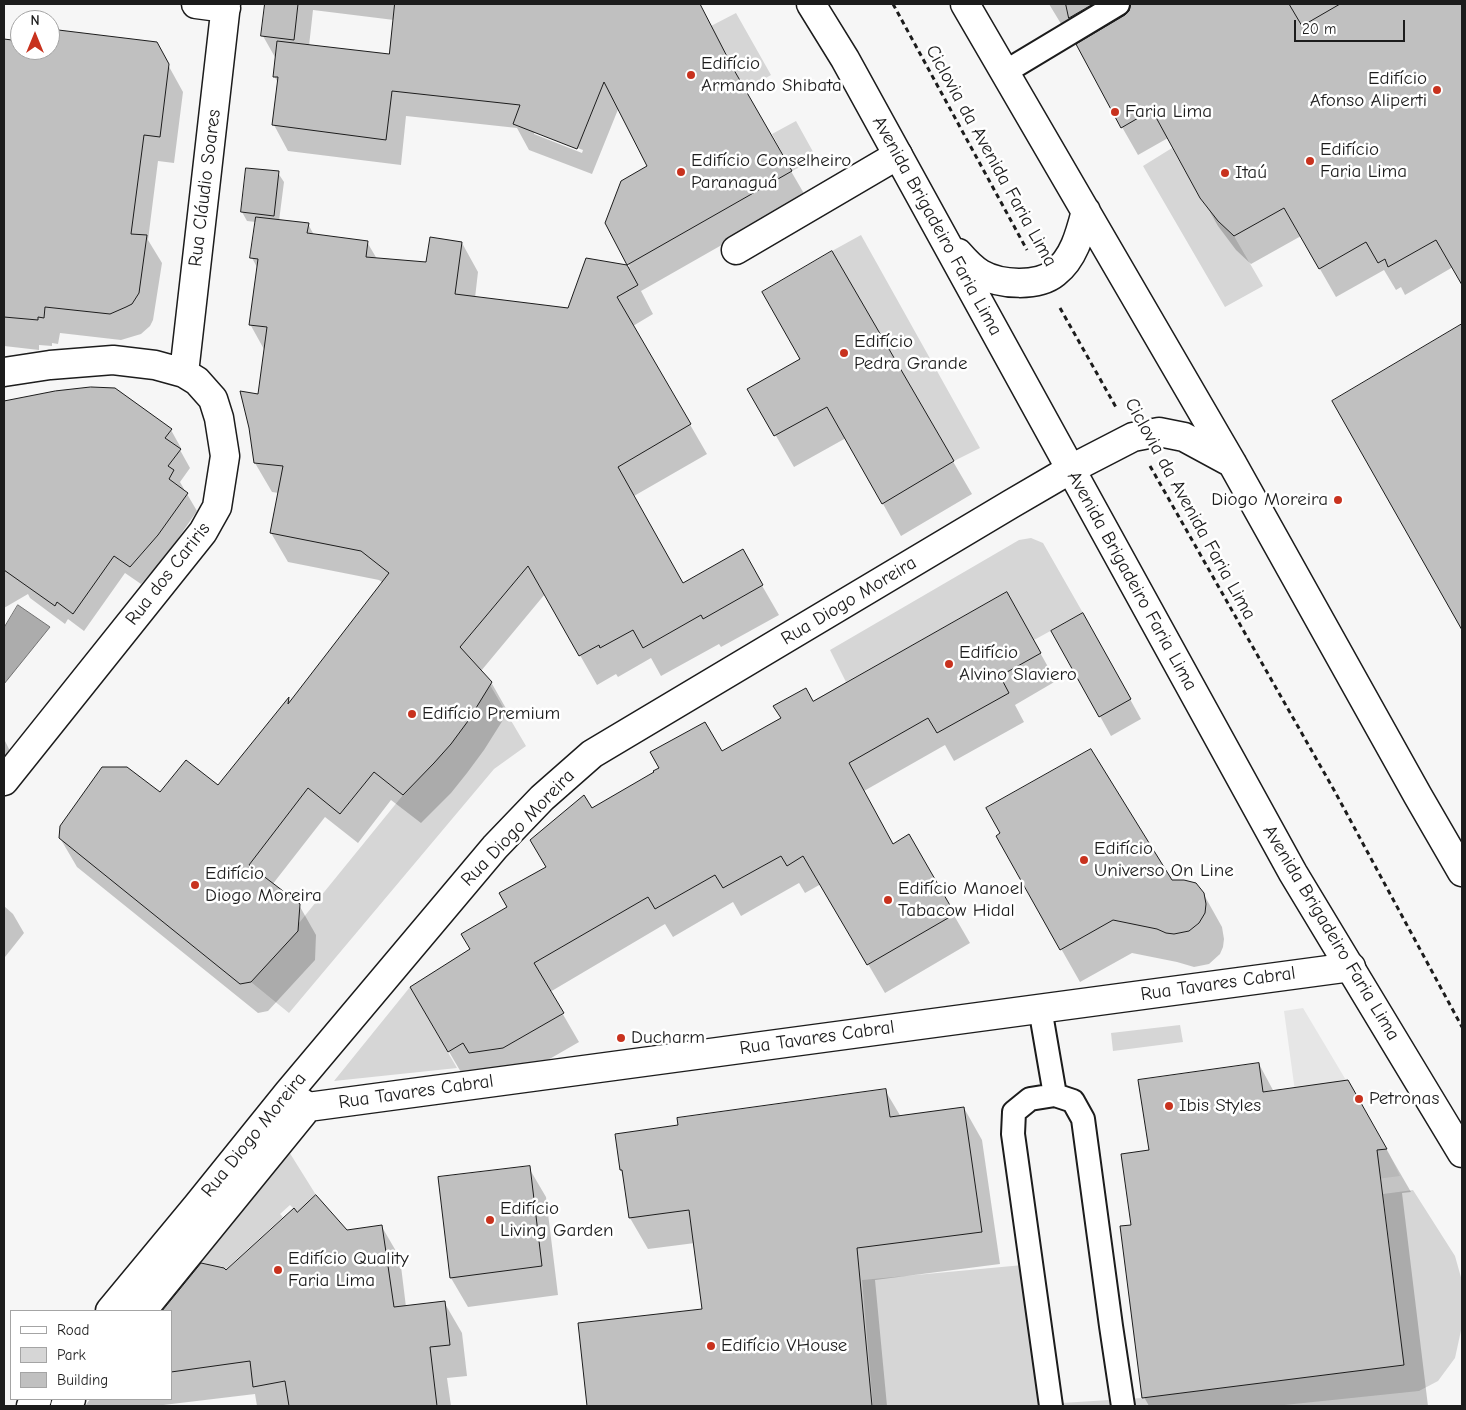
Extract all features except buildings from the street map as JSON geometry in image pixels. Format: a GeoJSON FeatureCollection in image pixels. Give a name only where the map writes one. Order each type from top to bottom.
{"type":"FeatureCollection","features":[{"type":"Feature","properties":{"kind":"main road"},"geometry":{"type":"LineString","coordinates":[[196,4],[226,6]]}},
{"type":"Feature","properties":{"kind":"main road","name":"Avenida Brigadeiro Faria Lima"},"geometry":{"type":"LineString","coordinates":[[811,4],[845,59],[1293,873],[1462,1153]]}},
{"type":"Feature","properties":{"kind":"main road"},"geometry":{"type":"LineString","coordinates":[[965,4],[1232,462],[1462,872]]}},
{"type":"Feature","properties":{"kind":"main road","name":"Rua Cláudio Soares"},"geometry":{"type":"LineString","coordinates":[[184,373],[226,6]]}},
{"type":"Feature","properties":{"kind":"main road"},"geometry":{"type":"LineString","coordinates":[[736,250],[898,156]]}},
{"type":"Feature","properties":{"kind":"main road"},"geometry":{"type":"LineString","coordinates":[[943,237],[968,264],[981,274],[997,280],[1028,283],[1054,274],[1061,267],[1072,253],[1077,242],[1086,212]]}},
{"type":"Feature","properties":{"kind":"main road","name":"Rua dos Cariris"},"geometry":{"type":"LineString","coordinates":[[4,372],[50,365],[113,360],[155,365],[184,373],[197,381],[213,398],[225,456],[217,507],[203,532],[4,781]]}},
{"type":"Feature","properties":{"kind":"main road","name":"Rua Diogo Moreira"},"geometry":{"type":"LineString","coordinates":[[143,1310],[298,1100],[495,847],[542,798],[592,754],[1002,509],[1071,469],[1133,437],[1159,432],[1184,437],[1232,462]]}},
{"type":"Feature","properties":{"kind":"main road","name":"Rua Tavares Cabral"},"geometry":{"type":"LineString","coordinates":[[298,1100],[1040,1008],[1351,967]]}},
{"type":"Feature","properties":{"kind":"main road","name":"Rua Diogo Moreira"},"geometry":{"type":"LineString","coordinates":[[111,1310],[197,1206],[298,1100]]}},
{"type":"Feature","properties":{"kind":"lane"},"geometry":{"type":"LineString","coordinates":[[1005,72],[1118,4]]}},
{"type":"Feature","properties":{"kind":"lane"},"geometry":{"type":"LineString","coordinates":[[1040,1008],[1055,1095]]}},
{"type":"Feature","properties":{"kind":"lane"},"geometry":{"type":"LineString","coordinates":[[1051,1406],[1013,1134],[1014,1112],[1030,1099],[1055,1095],[1073,1100],[1083,1119],[1123,1406]]}},
{"type":"Feature","properties":{"kind":"path","name":"Ciclovia da Avenida Faria Lima"},"geometry":{"type":"LineString","coordinates":[[893,4],[1043,279],[1334,790],[1462,1027]]}},
{"type":"Feature","properties":{"kind":"shaded area"},"geometry":{"type":"Polygon","coordinates":[[[18,605],[50,627],[4,684],[4,628],[18,605]]]}},
{"type":"Feature","properties":{"kind":"shaded area"},"geometry":{"type":"Polygon","coordinates":[[[1303,1008],[1387,1149],[1400,1176],[1355,1182],[1300,1128],[1284,1011],[1303,1008]]]}},
{"type":"Feature","properties":{"kind":"green space"},"geometry":{"type":"Polygon","coordinates":[[[736,13],[771,75],[745,90],[711,26],[736,13]]]}},
{"type":"Feature","properties":{"kind":"green space"},"geometry":{"type":"Polygon","coordinates":[[[796,121],[817,159],[792,171],[772,134],[796,121]]]}},
{"type":"Feature","properties":{"kind":"green space"},"geometry":{"type":"Polygon","coordinates":[[[1172,148],[1200,198],[1220,223],[1234,236],[1263,286],[1225,307],[1143,166],[1172,148]]]}},
{"type":"Feature","properties":{"kind":"green space"},"geometry":{"type":"Polygon","coordinates":[[[861,235],[980,448],[954,461],[832,251],[861,235]]]}},
{"type":"Feature","properties":{"kind":"green space"},"geometry":{"type":"Polygon","coordinates":[[[1031,538],[1043,543],[1083,613],[1034,640],[1007,592],[846,682],[830,650],[1019,540],[1031,538]]]}},
{"type":"Feature","properties":{"kind":"green space"},"geometry":{"type":"Polygon","coordinates":[[[490,685],[526,746],[494,769],[289,1013],[251,982],[403,795],[451,744],[490,685]]]}},
{"type":"Feature","properties":{"kind":"green space"},"geometry":{"type":"Polygon","coordinates":[[[410,987],[457,1068],[334,1081],[410,987]]]}},
{"type":"Feature","properties":{"kind":"green space"},"geometry":{"type":"Polygon","coordinates":[[[1180,1025],[1183,1042],[1113,1051],[1111,1033],[1180,1025]]]}},
{"type":"Feature","properties":{"kind":"green space"},"geometry":{"type":"Polygon","coordinates":[[[286,1147],[316,1195],[297,1212],[290,1205],[280,1214],[283,1217],[225,1270],[221,1266],[214,1272],[207,1264],[190,1261],[286,1147]]]}},
{"type":"Feature","properties":{"kind":"green space"},"geometry":{"type":"Polygon","coordinates":[[[1413,1190],[1455,1256],[1462,1281],[1462,1326],[1455,1358],[1438,1381],[1419,1391],[1275,1406],[873,1406],[862,1280],[1023,1265],[1045,1404],[1142,1398],[1404,1365],[1383,1194],[1413,1190]]]}},
{"type":"Feature","properties":{"kind":"place","name":"Edifício Armando Shibata"},"geometry":{"type":"Point","coordinates":[691,75]}},
{"type":"Feature","properties":{"kind":"place","name":"Edifício Afonso Aliperti"},"geometry":{"type":"Point","coordinates":[1437,90]}},
{"type":"Feature","properties":{"kind":"place","name":"Faria Lima"},"geometry":{"type":"Point","coordinates":[1115,112]}},
{"type":"Feature","properties":{"kind":"place","name":"Edifício Faria Lima"},"geometry":{"type":"Point","coordinates":[1310,161]}},
{"type":"Feature","properties":{"kind":"place","name":"Edifício Conselheiro Paranaguá"},"geometry":{"type":"Point","coordinates":[681,172]}},
{"type":"Feature","properties":{"kind":"place","name":"Itaú"},"geometry":{"type":"Point","coordinates":[1225,173]}},
{"type":"Feature","properties":{"kind":"place","name":"Edifício Pedra Grande"},"geometry":{"type":"Point","coordinates":[844,353]}},
{"type":"Feature","properties":{"kind":"place","name":"Diogo Moreira"},"geometry":{"type":"Point","coordinates":[1338,500]}},
{"type":"Feature","properties":{"kind":"place","name":"Edifício Alvino Slaviero"},"geometry":{"type":"Point","coordinates":[949,664]}},
{"type":"Feature","properties":{"kind":"place","name":"Edifício Premium"},"geometry":{"type":"Point","coordinates":[412,714]}},
{"type":"Feature","properties":{"kind":"place","name":"Edifício Universo On Line"},"geometry":{"type":"Point","coordinates":[1084,860]}},
{"type":"Feature","properties":{"kind":"place","name":"Edifício Diogo Moreira"},"geometry":{"type":"Point","coordinates":[195,885]}},
{"type":"Feature","properties":{"kind":"place","name":"Edifício Manoel Tabacow Hidal"},"geometry":{"type":"Point","coordinates":[888,900]}},
{"type":"Feature","properties":{"kind":"place","name":"Ducharm"},"geometry":{"type":"Point","coordinates":[621,1038]}},
{"type":"Feature","properties":{"kind":"place","name":"Petronas"},"geometry":{"type":"Point","coordinates":[1359,1099]}},
{"type":"Feature","properties":{"kind":"place","name":"Ibis Styles"},"geometry":{"type":"Point","coordinates":[1169,1106]}},
{"type":"Feature","properties":{"kind":"place","name":"Edifício Living Garden"},"geometry":{"type":"Point","coordinates":[490,1220]}},
{"type":"Feature","properties":{"kind":"place","name":"Edifício Quality Faria Lima"},"geometry":{"type":"Point","coordinates":[278,1270]}},
{"type":"Feature","properties":{"kind":"place","name":"Edifício VHouse"},"geometry":{"type":"Point","coordinates":[711,1346]}}]}
